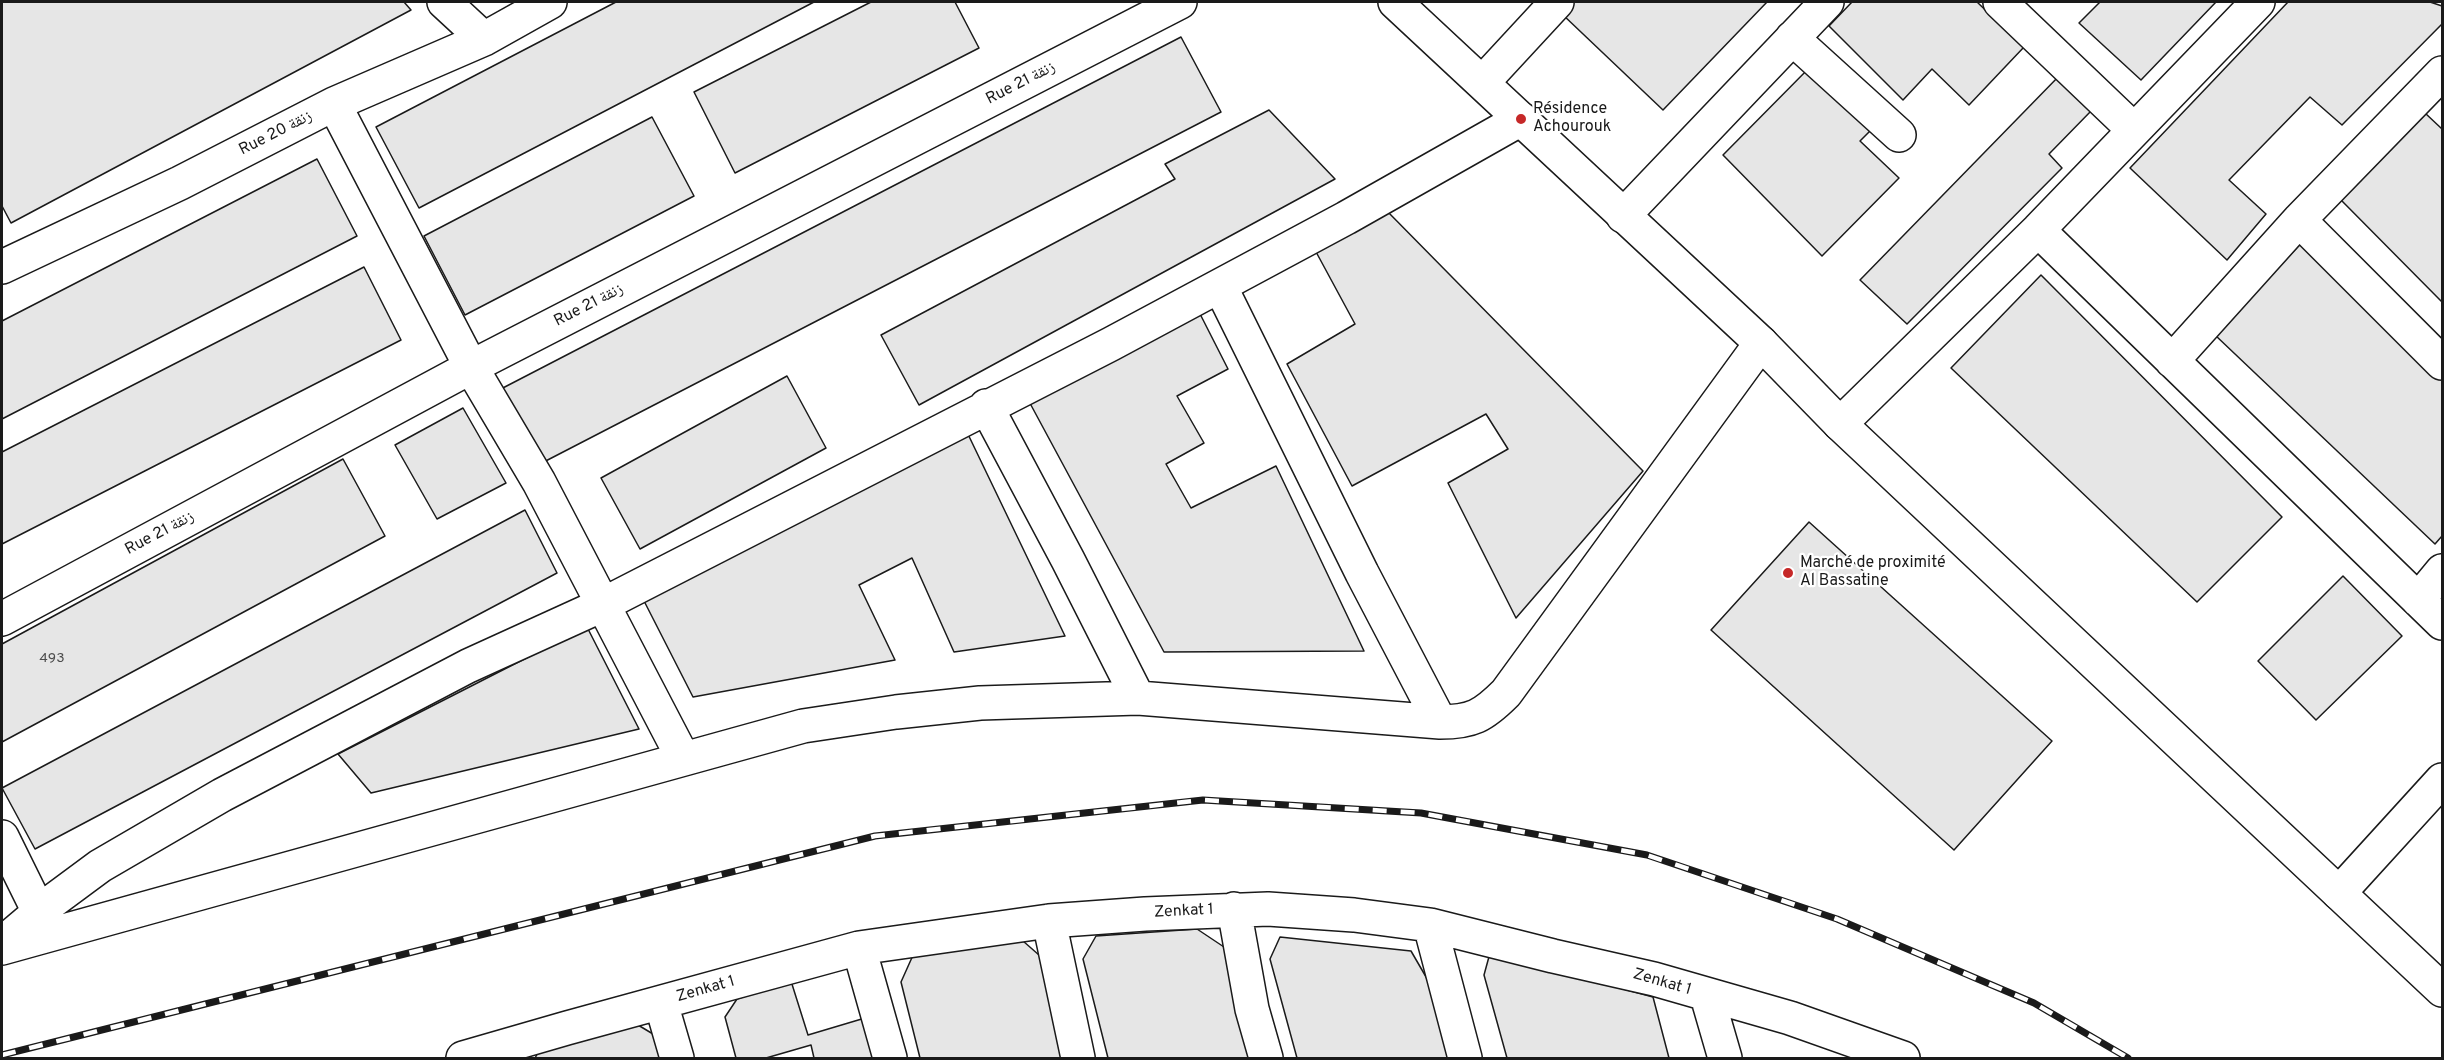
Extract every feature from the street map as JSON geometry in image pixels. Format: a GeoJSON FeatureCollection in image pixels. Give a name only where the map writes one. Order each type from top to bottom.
{"type":"FeatureCollection","features":[{"type":"Feature","properties":{"kind":"street"},"geometry":{"type":"LineString","coordinates":[[444,2],[483,39]]}},
{"type":"Feature","properties":{"kind":"street","name":"Rue 20 زنقة"},"geometry":{"type":"LineString","coordinates":[[2,267],[180,183],[334,104],[483,39],[550,2]]}},
{"type":"Feature","properties":{"kind":"street","name":"Rue 21 زنقة"},"geometry":{"type":"LineString","coordinates":[[2,619],[471,367],[1180,2]]}},
{"type":"Feature","properties":{"kind":"street"},"geometry":{"type":"LineString","coordinates":[[1395,2],[1761,344],[1840,424],[2442,990]]}},
{"type":"Feature","properties":{"kind":"street"},"geometry":{"type":"LineString","coordinates":[[1483,82],[1557,2]]}},
{"type":"Feature","properties":{"kind":"street"},"geometry":{"type":"LineString","coordinates":[[1623,216],[1827,2]]}},
{"type":"Feature","properties":{"kind":"street"},"geometry":{"type":"LineString","coordinates":[[2000,2],[2134,130]]}},
{"type":"Feature","properties":{"kind":"street"},"geometry":{"type":"LineString","coordinates":[[1840,424],[2038,230],[2258,2]]}},
{"type":"Feature","properties":{"kind":"street"},"geometry":{"type":"LineString","coordinates":[[1792,38],[1899,135]]}},
{"type":"Feature","properties":{"kind":"street"},"geometry":{"type":"LineString","coordinates":[[2172,361],[2299,220],[2436,92]]}},
{"type":"Feature","properties":{"kind":"street"},"geometry":{"type":"LineString","coordinates":[[334,104],[471,367],[538,482],[683,758]]}},
{"type":"Feature","properties":{"kind":"street"},"geometry":{"type":"LineString","coordinates":[[2,946],[39,912],[100,866],[222,795],[468,666],[602,605],[1220,286],[1521,119]]}},
{"type":"Feature","properties":{"kind":"street"},"geometry":{"type":"LineString","coordinates":[[2299,220],[2442,363]]}},
{"type":"Feature","properties":{"kind":"street"},"geometry":{"type":"LineString","coordinates":[[2038,230],[2442,623]]}},
{"type":"Feature","properties":{"kind":"street"},"geometry":{"type":"LineString","coordinates":[[1220,286],[1362,573],[1440,722]]}},
{"type":"Feature","properties":{"kind":"street"},"geometry":{"type":"LineString","coordinates":[[2,946],[803,726],[896,712],[980,703],[1138,698],[1440,722],[1468,721],[1488,711],[1506,693],[1761,344]]}},
{"type":"Feature","properties":{"kind":"street"},"geometry":{"type":"LineString","coordinates":[[986,406],[1138,698]]}},
{"type":"Feature","properties":{"kind":"street"},"geometry":{"type":"LineString","coordinates":[[2418,600],[2442,571]]}},
{"type":"Feature","properties":{"kind":"street"},"geometry":{"type":"LineString","coordinates":[[2339,893],[2442,780]]}},
{"type":"Feature","properties":{"kind":"street"},"geometry":{"type":"LineString","coordinates":[[2,837],[39,912]]}},
{"type":"Feature","properties":{"kind":"street"},"geometry":{"type":"LineString","coordinates":[[1234,909],[1252,1009],[1266,1059]]}},
{"type":"Feature","properties":{"kind":"street","name":"Zenkat 1"},"geometry":{"type":"LineString","coordinates":[[471,1058],[567,1028],[859,948],[1049,921],[1234,909],[1268,909],[1354,915],[1430,925],[1553,957],[1654,979],[1790,1018],[1903,1059]]}},
{"type":"Feature","properties":{"kind":"street"},"geometry":{"type":"LineString","coordinates":[[1049,921],[1078,1059]]}},
{"type":"Feature","properties":{"kind":"street"},"geometry":{"type":"LineString","coordinates":[[1430,925],[1465,1059]]}},
{"type":"Feature","properties":{"kind":"street"},"geometry":{"type":"LineString","coordinates":[[859,948],[890,1059]]}},
{"type":"Feature","properties":{"kind":"street"},"geometry":{"type":"LineString","coordinates":[[1707,996],[1725,1059]]}},
{"type":"Feature","properties":{"kind":"street"},"geometry":{"type":"LineString","coordinates":[[661,1003],[677,1059]]}},
{"type":"Feature","properties":{"kind":"building"},"geometry":{"type":"Polygon","coordinates":[[[2,2],[404,2],[411,10],[11,223],[2,206],[2,2]]]}},
{"type":"Feature","properties":{"kind":"building"},"geometry":{"type":"Polygon","coordinates":[[[616,2],[814,2],[419,208],[376,127],[616,2]]]}},
{"type":"Feature","properties":{"kind":"building"},"geometry":{"type":"Polygon","coordinates":[[[871,2],[955,2],[979,48],[735,173],[694,92],[871,2]]]}},
{"type":"Feature","properties":{"kind":"building"},"geometry":{"type":"Polygon","coordinates":[[[1574,2],[1767,2],[1663,110],[1562,14],[1574,2]]]}},
{"type":"Feature","properties":{"kind":"building"},"geometry":{"type":"Polygon","coordinates":[[[1852,2],[1977,2],[2024,47],[1969,105],[1932,69],[1903,100],[1829,26],[1852,2]]]}},
{"type":"Feature","properties":{"kind":"building"},"geometry":{"type":"Polygon","coordinates":[[[2100,2],[2216,2],[2141,80],[2079,23],[2100,2]]]}},
{"type":"Feature","properties":{"kind":"building"},"geometry":{"type":"Polygon","coordinates":[[[2288,2],[2430,2],[2442,6],[2442,24],[2342,125],[2310,97],[2229,180],[2266,214],[2227,260],[2130,168],[2288,2]]]}},
{"type":"Feature","properties":{"kind":"building"},"geometry":{"type":"Polygon","coordinates":[[[1181,37],[1221,112],[536,466],[497,391],[1181,37]]]}},
{"type":"Feature","properties":{"kind":"building"},"geometry":{"type":"Polygon","coordinates":[[[1813,64],[1875,126],[1860,141],[1899,178],[1822,256],[1723,155],[1813,64]]]}},
{"type":"Feature","properties":{"kind":"building"},"geometry":{"type":"Polygon","coordinates":[[[2060,75],[2092,110],[2049,154],[2062,168],[1907,324],[1860,280],[2060,75]]]}},
{"type":"Feature","properties":{"kind":"building"},"geometry":{"type":"Polygon","coordinates":[[[1269,110],[1335,179],[919,405],[881,335],[1175,179],[1165,164],[1269,110]]]}},
{"type":"Feature","properties":{"kind":"building"},"geometry":{"type":"Polygon","coordinates":[[[2425,113],[2442,129],[2442,302],[2341,200],[2425,113]]]}},
{"type":"Feature","properties":{"kind":"building"},"geometry":{"type":"Polygon","coordinates":[[[652,117],[694,196],[465,315],[424,236],[652,117]]]}},
{"type":"Feature","properties":{"kind":"building"},"geometry":{"type":"Polygon","coordinates":[[[317,159],[357,236],[2,419],[2,321],[317,159]]]}},
{"type":"Feature","properties":{"kind":"building"},"geometry":{"type":"Polygon","coordinates":[[[1386,210],[1643,471],[1516,618],[1448,483],[1508,449],[1486,414],[1352,486],[1287,364],[1355,324],[1315,250],[1386,210]]]}},
{"type":"Feature","properties":{"kind":"building"},"geometry":{"type":"Polygon","coordinates":[[[2305,239],[2442,375],[2442,536],[2435,544],[2215,335],[2305,239]]]}},
{"type":"Feature","properties":{"kind":"building"},"geometry":{"type":"Polygon","coordinates":[[[364,267],[401,340],[2,544],[2,452],[364,267]]]}},
{"type":"Feature","properties":{"kind":"building"},"geometry":{"type":"Polygon","coordinates":[[[2041,275],[2282,517],[2197,602],[1951,368],[2041,275]]]}},
{"type":"Feature","properties":{"kind":"building"},"geometry":{"type":"Polygon","coordinates":[[[1196,306],[1228,369],[1177,396],[1204,443],[1166,464],[1191,508],[1276,466],[1364,651],[1164,652],[1025,394],[1196,306]]]}},
{"type":"Feature","properties":{"kind":"building"},"geometry":{"type":"Polygon","coordinates":[[[787,376],[826,448],[640,549],[601,478],[787,376]]]}},
{"type":"Feature","properties":{"kind":"building"},"geometry":{"type":"Polygon","coordinates":[[[463,408],[506,483],[437,519],[395,445],[463,408]]]}},
{"type":"Feature","properties":{"kind":"building"},"geometry":{"type":"Polygon","coordinates":[[[965,428],[1065,636],[954,652],[912,558],[859,585],[895,660],[693,697],[642,597],[965,428]]]}},
{"type":"Feature","properties":{"kind":"building"},"geometry":{"type":"Polygon","coordinates":[[[343,459],[385,536],[2,742],[2,644],[343,459]]]}},
{"type":"Feature","properties":{"kind":"building"},"geometry":{"type":"Polygon","coordinates":[[[525,510],[557,573],[35,849],[2,788],[525,510]]]}},
{"type":"Feature","properties":{"kind":"building"},"geometry":{"type":"Polygon","coordinates":[[[1809,522],[2052,741],[1954,850],[1711,630],[1809,522]]]}},
{"type":"Feature","properties":{"kind":"building"},"geometry":{"type":"Polygon","coordinates":[[[2343,576],[2402,636],[2316,720],[2258,661],[2343,576]]]}},
{"type":"Feature","properties":{"kind":"building"},"geometry":{"type":"Polygon","coordinates":[[[587,627],[639,729],[371,793],[338,754],[587,627]]]}},
{"type":"Feature","properties":{"kind":"building"},"geometry":{"type":"Polygon","coordinates":[[[1197,929],[1230,951],[1259,1058],[1108,1058],[1083,959],[1096,936],[1197,929]]]}},
{"type":"Feature","properties":{"kind":"building"},"geometry":{"type":"Polygon","coordinates":[[[1015,934],[1047,962],[1071,1058],[920,1058],[901,982],[914,953],[1015,934]]]}},
{"type":"Feature","properties":{"kind":"building"},"geometry":{"type":"Polygon","coordinates":[[[1280,937],[1411,951],[1440,1001],[1454,1058],[1297,1058],[1270,959],[1280,937]]]}},
{"type":"Feature","properties":{"kind":"building"},"geometry":{"type":"Polygon","coordinates":[[[1490,953],[1653,997],[1669,1058],[1507,1058],[1484,975],[1490,953]]]}},
{"type":"Feature","properties":{"kind":"building"},"geometry":{"type":"Polygon","coordinates":[[[791,981],[808,1035],[865,1018],[877,1058],[814,1058],[811,1045],[766,1058],[736,1058],[725,1017],[737,999],[791,981]]]}},
{"type":"Feature","properties":{"kind":"building"},"geometry":{"type":"Polygon","coordinates":[[[633,1022],[658,1037],[664,1058],[535,1058],[539,1051],[633,1022]]]}},
{"type":"Feature","properties":{"kind":"railway"},"geometry":{"type":"LineString","coordinates":[[2,1055],[875,836],[1203,800],[1421,813],[1647,855],[1837,919],[2034,1003],[2128,1058]]}},
{"type":"Feature","properties":{"kind":"place","name":"Résidence Achourouk"},"geometry":{"type":"Point","coordinates":[1521,119]}},
{"type":"Feature","properties":{"kind":"place","name":"Marché de proximité Al Bassatine"},"geometry":{"type":"Point","coordinates":[1788,573]}}]}
